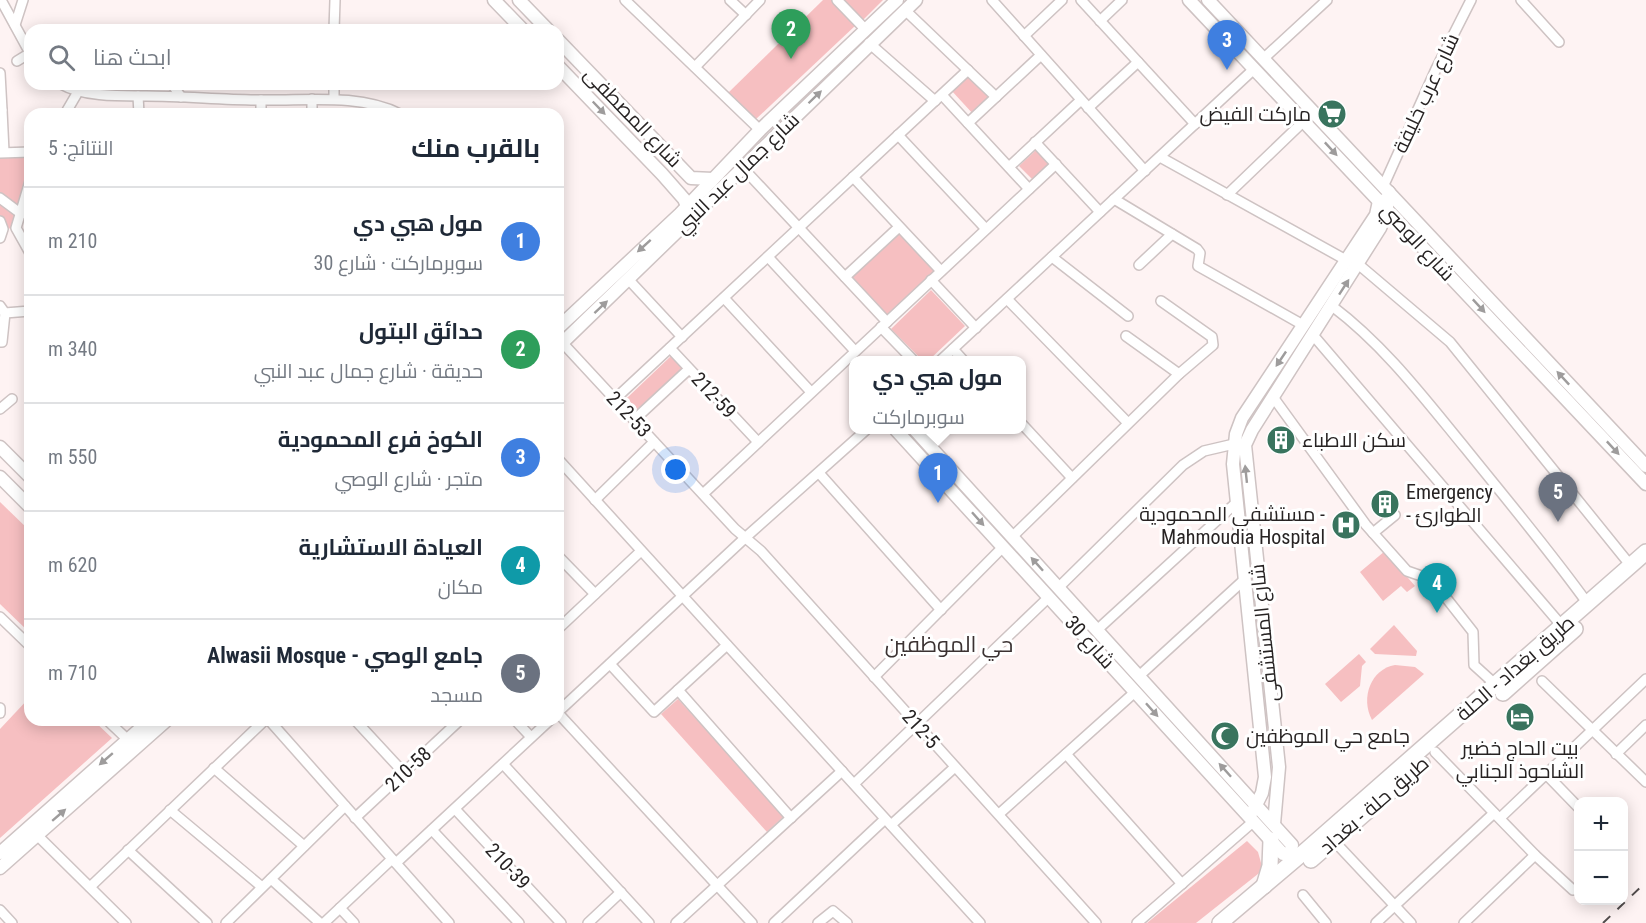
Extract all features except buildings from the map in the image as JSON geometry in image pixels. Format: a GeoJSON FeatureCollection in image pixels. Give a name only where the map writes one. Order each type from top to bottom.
{"type":"FeatureCollection","features":[{"type":"Feature","properties":{"kind":"main road","name":"طريق بغداد - الحلة"},"geometry":{"type":"LineString","coordinates":[[1220,923],[1300,858],[1642,557]]}},
{"type":"Feature","properties":{"kind":"main road","name":"طريق حلة - بغداد"},"geometry":{"type":"LineString","coordinates":[[1234,923],[1300,858],[1334,841],[1435,752],[1642,557]]}},
{"type":"Feature","properties":{"kind":"main road"},"geometry":{"type":"LineString","coordinates":[[1264,886],[1270,866],[1271,840]]}},
{"type":"Feature","properties":{"kind":"street"},"geometry":{"type":"LineString","coordinates":[[1,0],[24,42]]}},
{"type":"Feature","properties":{"kind":"street"},"geometry":{"type":"LineString","coordinates":[[15,25],[23,0]]}},
{"type":"Feature","properties":{"kind":"street"},"geometry":{"type":"LineString","coordinates":[[334,24],[335,0]]}},
{"type":"Feature","properties":{"kind":"street"},"geometry":{"type":"LineString","coordinates":[[494,0],[517,24]]}},
{"type":"Feature","properties":{"kind":"street"},"geometry":{"type":"LineString","coordinates":[[519,0],[542,24]]}},
{"type":"Feature","properties":{"kind":"street"},"geometry":{"type":"LineString","coordinates":[[625,0],[760,130]]}},
{"type":"Feature","properties":{"kind":"street"},"geometry":{"type":"LineString","coordinates":[[730,0],[746,15]]}},
{"type":"Feature","properties":{"kind":"street"},"geometry":{"type":"LineString","coordinates":[[695,67],[760,0]]}},
{"type":"Feature","properties":{"kind":"street"},"geometry":{"type":"LineString","coordinates":[[837,0],[866,30]]}},
{"type":"Feature","properties":{"kind":"street","name":"شارع جمال عبد النبي"},"geometry":{"type":"LineString","coordinates":[[564,338],[629,280],[689,211],[713,179],[736,167],[760,130],[897,0]]}},
{"type":"Feature","properties":{"kind":"street","name":"شارع جمال عبد النبي"},"geometry":{"type":"LineString","coordinates":[[564,323],[689,211],[916,0]]}},
{"type":"Feature","properties":{"kind":"street"},"geometry":{"type":"LineString","coordinates":[[992,0],[1145,171]]}},
{"type":"Feature","properties":{"kind":"street"},"geometry":{"type":"LineString","coordinates":[[1024,36],[1062,0]]}},
{"type":"Feature","properties":{"kind":"street"},"geometry":{"type":"LineString","coordinates":[[1081,0],[1195,124]]}},
{"type":"Feature","properties":{"kind":"street"},"geometry":{"type":"LineString","coordinates":[[1100,21],[1122,0]]}},
{"type":"Feature","properties":{"kind":"street","name":"شارع الوصي"},"geometry":{"type":"LineString","coordinates":[[1190,0],[1286,102],[1305,116],[1646,466]]}},
{"type":"Feature","properties":{"kind":"street","name":"شارع الوصي"},"geometry":{"type":"LineString","coordinates":[[1208,0],[1295,93],[1305,116]]}},
{"type":"Feature","properties":{"kind":"street"},"geometry":{"type":"LineString","coordinates":[[1263,59],[1316,4],[1327,0]]}},
{"type":"Feature","properties":{"kind":"street","name":"شارع عرب خليفة"},"geometry":{"type":"LineString","coordinates":[[1390,203],[1436,69],[1471,0]]}},
{"type":"Feature","properties":{"kind":"street"},"geometry":{"type":"LineString","coordinates":[[1521,0],[1559,42]]}},
{"type":"Feature","properties":{"kind":"street"},"geometry":{"type":"LineString","coordinates":[[905,10],[996,97]]}},
{"type":"Feature","properties":{"kind":"street"},"geometry":{"type":"LineString","coordinates":[[869,43],[968,123],[1029,189]]}},
{"type":"Feature","properties":{"kind":"street","name":"شارع المصطفى"},"geometry":{"type":"LineString","coordinates":[[564,46],[692,178],[713,179]]}},
{"type":"Feature","properties":{"kind":"street"},"geometry":{"type":"LineString","coordinates":[[968,123],[1041,55]]}},
{"type":"Feature","properties":{"kind":"street"},"geometry":{"type":"LineString","coordinates":[[17,61],[24,57]]}},
{"type":"Feature","properties":{"kind":"street"},"geometry":{"type":"LineString","coordinates":[[1088,108],[1138,62]]}},
{"type":"Feature","properties":{"kind":"street"},"geometry":{"type":"LineString","coordinates":[[945,356],[1254,69]]}},
{"type":"Feature","properties":{"kind":"street"},"geometry":{"type":"LineString","coordinates":[[615,399],[968,70]]}},
{"type":"Feature","properties":{"kind":"street","name":"شارع المصطفى"},"geometry":{"type":"LineString","coordinates":[[564,72],[662,174],[684,199],[689,211]]}},
{"type":"Feature","properties":{"kind":"street"},"geometry":{"type":"LineString","coordinates":[[0,73],[2,153],[24,152]]}},
{"type":"Feature","properties":{"kind":"street"},"geometry":{"type":"LineString","coordinates":[[68,108],[79,90],[138,96],[261,100],[334,99],[386,108]]}},
{"type":"Feature","properties":{"kind":"street"},"geometry":{"type":"LineString","coordinates":[[108,94],[110,90]]}},
{"type":"Feature","properties":{"kind":"street"},"geometry":{"type":"LineString","coordinates":[[176,90],[181,97]]}},
{"type":"Feature","properties":{"kind":"street"},"geometry":{"type":"LineString","coordinates":[[334,90],[334,99]]}},
{"type":"Feature","properties":{"kind":"street"},"geometry":{"type":"LineString","coordinates":[[1286,102],[1294,101],[1295,93]]}},
{"type":"Feature","properties":{"kind":"street"},"geometry":{"type":"LineString","coordinates":[[138,96],[139,108]]}},
{"type":"Feature","properties":{"kind":"street"},"geometry":{"type":"LineString","coordinates":[[312,99],[312,108]]}},
{"type":"Feature","properties":{"kind":"street"},"geometry":{"type":"LineString","coordinates":[[261,100],[261,108]]}},
{"type":"Feature","properties":{"kind":"street"},"geometry":{"type":"LineString","coordinates":[[1008,167],[1081,100]]}},
{"type":"Feature","properties":{"kind":"street"},"geometry":{"type":"LineString","coordinates":[[1227,195],[1305,116]]}},
{"type":"Feature","properties":{"kind":"street"},"geometry":{"type":"LineString","coordinates":[[898,135],[986,229]]}},
{"type":"Feature","properties":{"kind":"street"},"geometry":{"type":"LineString","coordinates":[[1035,142],[1100,212]]}},
{"type":"Feature","properties":{"kind":"street"},"geometry":{"type":"LineString","coordinates":[[1160,157],[1352,262],[1450,342],[1642,557]]}},
{"type":"Feature","properties":{"kind":"street"},"geometry":{"type":"LineString","coordinates":[[850,356],[1056,164]]}},
{"type":"Feature","properties":{"kind":"street"},"geometry":{"type":"LineString","coordinates":[[736,167],[799,228],[845,277],[910,356]]}},
{"type":"Feature","properties":{"kind":"street"},"geometry":{"type":"LineString","coordinates":[[853,177],[941,271]]}},
{"type":"Feature","properties":{"kind":"street"},"geometry":{"type":"LineString","coordinates":[[0,198],[24,213]]}},
{"type":"Feature","properties":{"kind":"street"},"geometry":{"type":"LineString","coordinates":[[1114,199],[1197,249],[1200,253],[1198,266],[1303,325]]}},
{"type":"Feature","properties":{"kind":"street","name":"شارع الوصي"},"geometry":{"type":"LineString","coordinates":[[1390,203],[1646,484]]}},
{"type":"Feature","properties":{"kind":"street","name":"شارع المستشفى"},"geometry":{"type":"LineString","coordinates":[[1254,809],[1264,777],[1237,502],[1242,418],[1303,325],[1352,262],[1390,203]]}},
{"type":"Feature","properties":{"kind":"street"},"geometry":{"type":"LineString","coordinates":[[16,228],[24,216]]}},
{"type":"Feature","properties":{"kind":"street"},"geometry":{"type":"LineString","coordinates":[[845,277],[899,227]]}},
{"type":"Feature","properties":{"kind":"street"},"geometry":{"type":"LineString","coordinates":[[1,229],[16,228]]}},
{"type":"Feature","properties":{"kind":"street"},"geometry":{"type":"LineString","coordinates":[[16,228],[24,242]]}},
{"type":"Feature","properties":{"kind":"street"},"geometry":{"type":"LineString","coordinates":[[1140,265],[1172,234]]}},
{"type":"Feature","properties":{"kind":"street"},"geometry":{"type":"LineString","coordinates":[[768,257],[855,351]]}},
{"type":"Feature","properties":{"kind":"street"},"geometry":{"type":"LineString","coordinates":[[1052,257],[1128,316]]}},
{"type":"Feature","properties":{"kind":"street","name":"شارع المستشفى"},"geometry":{"type":"LineString","coordinates":[[1274,824],[1279,777],[1239,445],[1252,430],[1332,306],[1352,262]]}},
{"type":"Feature","properties":{"kind":"street"},"geometry":{"type":"LineString","coordinates":[[629,280],[682,337]]}},
{"type":"Feature","properties":{"kind":"street"},"geometry":{"type":"LineString","coordinates":[[931,280],[976,328]]}},
{"type":"Feature","properties":{"kind":"street"},"geometry":{"type":"LineString","coordinates":[[724,298],[811,392]]}},
{"type":"Feature","properties":{"kind":"street"},"geometry":{"type":"LineString","coordinates":[[1007,300],[1128,423]]}},
{"type":"Feature","properties":{"kind":"street"},"geometry":{"type":"LineString","coordinates":[[874,677],[1128,423],[1179,374],[1210,349],[1215,340],[1161,301]]}},
{"type":"Feature","properties":{"kind":"street"},"geometry":{"type":"LineString","coordinates":[[1332,306],[1353,322],[1397,365],[1558,562],[1588,604]]}},
{"type":"Feature","properties":{"kind":"street"},"geometry":{"type":"LineString","coordinates":[[0,342],[2,309],[24,311]]}},
{"type":"Feature","properties":{"kind":"street"},"geometry":{"type":"LineString","coordinates":[[1126,336],[1179,374]]}},
{"type":"Feature","properties":{"kind":"street"},"geometry":{"type":"LineString","coordinates":[[1313,336],[1326,347],[1562,626]]}},
{"type":"Feature","properties":{"kind":"street","name":"212-53"},"geometry":{"type":"LineString","coordinates":[[564,348],[746,537]]}},
{"type":"Feature","properties":{"kind":"street","name":"212-59"},"geometry":{"type":"LineString","coordinates":[[670,348],[758,442]]}},
{"type":"Feature","properties":{"kind":"street"},"geometry":{"type":"LineString","coordinates":[[953,349],[959,356]]}},
{"type":"Feature","properties":{"kind":"street"},"geometry":{"type":"LineString","coordinates":[[703,494],[849,357]]}},
{"type":"Feature","properties":{"kind":"street"},"geometry":{"type":"LineString","coordinates":[[634,420],[689,369]]}},
{"type":"Feature","properties":{"kind":"street"},"geometry":{"type":"LineString","coordinates":[[1273,397],[1373,533],[1407,571],[1430,579],[1470,625],[1474,639],[1474,665],[1496,685]]}},
{"type":"Feature","properties":{"kind":"street"},"geometry":{"type":"LineString","coordinates":[[0,409],[12,399]]}},
{"type":"Feature","properties":{"kind":"street"},"geometry":{"type":"LineString","coordinates":[[1026,428],[1072,478]]}},
{"type":"Feature","properties":{"kind":"street"},"geometry":{"type":"LineString","coordinates":[[564,707],[746,537],[861,434]]}},
{"type":"Feature","properties":{"kind":"street","name":"شارع 30"},"geometry":{"type":"LineString","coordinates":[[901,434],[1135,692],[1254,809],[1274,824],[1300,858]]}},
{"type":"Feature","properties":{"kind":"street","name":"شارع 30"},"geometry":{"type":"LineString","coordinates":[[919,434],[1139,676],[1254,809],[1271,840],[1300,858]]}},
{"type":"Feature","properties":{"kind":"street"},"geometry":{"type":"LineString","coordinates":[[0,439],[24,464]]}},
{"type":"Feature","properties":{"kind":"street"},"geometry":{"type":"LineString","coordinates":[[595,500],[654,442]]}},
{"type":"Feature","properties":{"kind":"street"},"geometry":{"type":"LineString","coordinates":[[1058,588],[1183,465],[1204,452],[1239,445]]}},
{"type":"Feature","properties":{"kind":"street"},"geometry":{"type":"LineString","coordinates":[[0,447],[24,471]]}},
{"type":"Feature","properties":{"kind":"street"},"geometry":{"type":"LineString","coordinates":[[564,466],[980,923]]}},
{"type":"Feature","properties":{"kind":"street"},"geometry":{"type":"LineString","coordinates":[[819,473],[941,610]]}},
{"type":"Feature","properties":{"kind":"street"},"geometry":{"type":"LineString","coordinates":[[0,477],[24,501]]}},
{"type":"Feature","properties":{"kind":"street"},"geometry":{"type":"LineString","coordinates":[[1097,630],[1237,502]]}},
{"type":"Feature","properties":{"kind":"street"},"geometry":{"type":"LineString","coordinates":[[1373,533],[1395,515]]}},
{"type":"Feature","properties":{"kind":"street","name":"212-5"},"geometry":{"type":"LineString","coordinates":[[746,537],[1096,923]]}},
{"type":"Feature","properties":{"kind":"street"},"geometry":{"type":"LineString","coordinates":[[564,623],[641,551]]}},
{"type":"Feature","properties":{"kind":"street"},"geometry":{"type":"LineString","coordinates":[[564,562],[595,594]]}},
{"type":"Feature","properties":{"kind":"street"},"geometry":{"type":"LineString","coordinates":[[1139,676],[1245,579]]}},
{"type":"Feature","properties":{"kind":"street"},"geometry":{"type":"LineString","coordinates":[[854,784],[1049,597]]}},
{"type":"Feature","properties":{"kind":"street"},"geometry":{"type":"LineString","coordinates":[[0,617],[24,640]]}},
{"type":"Feature","properties":{"kind":"street"},"geometry":{"type":"LineString","coordinates":[[610,664],[654,712],[727,645]]}},
{"type":"Feature","properties":{"kind":"street"},"geometry":{"type":"LineString","coordinates":[[1376,923],[1546,774],[1646,679]]}},
{"type":"Feature","properties":{"kind":"street"},"geometry":{"type":"LineString","coordinates":[[1542,681],[1646,782]]}},
{"type":"Feature","properties":{"kind":"street"},"geometry":{"type":"LineString","coordinates":[[678,690],[791,818]]}},
{"type":"Feature","properties":{"kind":"street"},"geometry":{"type":"LineString","coordinates":[[999,814],[1135,692]]}},
{"type":"Feature","properties":{"kind":"street"},"geometry":{"type":"LineString","coordinates":[[564,719],[752,923]]}},
{"type":"Feature","properties":{"kind":"street"},"geometry":{"type":"LineString","coordinates":[[1616,754],[1646,725]]}},
{"type":"Feature","properties":{"kind":"street"},"geometry":{"type":"LineString","coordinates":[[113,726],[128,740]]}},
{"type":"Feature","properties":{"kind":"street"},"geometry":{"type":"LineString","coordinates":[[0,853],[143,726]]}},
{"type":"Feature","properties":{"kind":"street"},"geometry":{"type":"LineString","coordinates":[[0,868],[160,726]]}},
{"type":"Feature","properties":{"kind":"street"},"geometry":{"type":"LineString","coordinates":[[90,887],[260,726]]}},
{"type":"Feature","properties":{"kind":"street"},"geometry":{"type":"LineString","coordinates":[[272,726],[449,923]]}},
{"type":"Feature","properties":{"kind":"street"},"geometry":{"type":"LineString","coordinates":[[361,726],[404,773]]}},
{"type":"Feature","properties":{"kind":"street","name":"210-58"},"geometry":{"type":"LineString","coordinates":[[355,818],[452,726]]}},
{"type":"Feature","properties":{"kind":"street"},"geometry":{"type":"LineString","coordinates":[[520,726],[531,738]]}},
{"type":"Feature","properties":{"kind":"street"},"geometry":{"type":"LineString","coordinates":[[324,923],[432,830],[544,726]]}},
{"type":"Feature","properties":{"kind":"street"},"geometry":{"type":"LineString","coordinates":[[1435,752],[1535,855],[1573,890]]}},
{"type":"Feature","properties":{"kind":"street"},"geometry":{"type":"LineString","coordinates":[[1066,754],[1182,884]]}},
{"type":"Feature","properties":{"kind":"street"},"geometry":{"type":"LineString","coordinates":[[503,764],[650,923]]}},
{"type":"Feature","properties":{"kind":"street"},"geometry":{"type":"LineString","coordinates":[[774,923],[888,822],[955,767]]}},
{"type":"Feature","properties":{"kind":"street"},"geometry":{"type":"LineString","coordinates":[[214,768],[304,846]]}},
{"type":"Feature","properties":{"kind":"street"},"geometry":{"type":"LineString","coordinates":[[676,923],[842,771]]}},
{"type":"Feature","properties":{"kind":"street"},"geometry":{"type":"LineString","coordinates":[[1546,774],[1574,803]]}},
{"type":"Feature","properties":{"kind":"street"},"geometry":{"type":"LineString","coordinates":[[1264,777],[1270,784],[1275,783],[1279,777]]}},
{"type":"Feature","properties":{"kind":"street"},"geometry":{"type":"LineString","coordinates":[[226,923],[345,806]]}},
{"type":"Feature","properties":{"kind":"street","name":"210-39"},"geometry":{"type":"LineString","coordinates":[[455,809],[561,923]]}},
{"type":"Feature","properties":{"kind":"street"},"geometry":{"type":"LineString","coordinates":[[1137,923],[1182,884],[1254,809]]}},
{"type":"Feature","properties":{"kind":"street"},"geometry":{"type":"LineString","coordinates":[[170,810],[262,887]]}},
{"type":"Feature","properties":{"kind":"street"},"geometry":{"type":"LineString","coordinates":[[432,830],[519,923]]}},
{"type":"Feature","properties":{"kind":"street"},"geometry":{"type":"LineString","coordinates":[[37,835],[126,923]]}},
{"type":"Feature","properties":{"kind":"street"},"geometry":{"type":"LineString","coordinates":[[1334,841],[1411,923]]}},
{"type":"Feature","properties":{"kind":"street"},"geometry":{"type":"LineString","coordinates":[[128,850],[207,923]]}},
{"type":"Feature","properties":{"kind":"street"},"geometry":{"type":"LineString","coordinates":[[1464,923],[1535,855]]}},
{"type":"Feature","properties":{"kind":"street"},"geometry":{"type":"LineString","coordinates":[[271,879],[320,923]]}},
{"type":"Feature","properties":{"kind":"street"},"geometry":{"type":"LineString","coordinates":[[588,923],[621,892]]}},
{"type":"Feature","properties":{"kind":"street"},"geometry":{"type":"LineString","coordinates":[[1303,895],[1326,923]]}},
{"type":"Feature","properties":{"kind":"street"},"geometry":{"type":"LineString","coordinates":[[340,908],[354,923]]}},
{"type":"Feature","properties":{"kind":"street"},"geometry":{"type":"LineString","coordinates":[[0,910],[12,923]]}},
{"type":"Feature","properties":{"kind":"street"},"geometry":{"type":"LineString","coordinates":[[818,923],[833,911],[847,923]]}},
{"type":"Feature","properties":{"kind":"shaded area"},"geometry":{"type":"Polygon","coordinates":[[[823,0],[833,0],[856,25],[755,120],[728,93],[823,0]]]}},
{"type":"Feature","properties":{"kind":"shaded area"},"geometry":{"type":"Polygon","coordinates":[[[842,0],[883,0],[862,21],[842,0]]]}},
{"type":"Feature","properties":{"kind":"shaded area"},"geometry":{"type":"Polygon","coordinates":[[[969,74],[992,98],[974,115],[951,90],[969,74]]]}},
{"type":"Feature","properties":{"kind":"shaded area"},"geometry":{"type":"Polygon","coordinates":[[[1036,150],[1050,165],[1033,180],[1019,166],[1036,150]]]}},
{"type":"Feature","properties":{"kind":"shaded area"},"geometry":{"type":"Polygon","coordinates":[[[24,152],[24,201],[16,228],[3,229],[0,221],[0,153],[24,152]]]}},
{"type":"Feature","properties":{"kind":"shaded area"},"geometry":{"type":"Polygon","coordinates":[[[899,232],[935,270],[887,316],[851,278],[899,232]]]}},
{"type":"Feature","properties":{"kind":"shaded area"},"geometry":{"type":"Polygon","coordinates":[[[931,290],[965,326],[933,356],[918,356],[891,329],[931,290]]]}},
{"type":"Feature","properties":{"kind":"shaded area"},"geometry":{"type":"Polygon","coordinates":[[[671,356],[683,368],[638,410],[627,398],[671,356]]]}},
{"type":"Feature","properties":{"kind":"shaded area"},"geometry":{"type":"Polygon","coordinates":[[[0,502],[24,525],[24,627],[0,604],[0,502]]]}},
{"type":"Feature","properties":{"kind":"shaded area"},"geometry":{"type":"Polygon","coordinates":[[[1385,551],[1415,586],[1407,592],[1401,586],[1383,601],[1360,572],[1385,551]]]}},
{"type":"Feature","properties":{"kind":"shaded area"},"geometry":{"type":"Polygon","coordinates":[[[1394,625],[1417,651],[1416,656],[1375,654],[1370,649],[1394,625]]]}},
{"type":"Feature","properties":{"kind":"shaded area"},"geometry":{"type":"Polygon","coordinates":[[[1359,654],[1366,662],[1362,666],[1360,686],[1341,702],[1325,684],[1359,654]]]}},
{"type":"Feature","properties":{"kind":"shaded area"},"geometry":{"type":"Polygon","coordinates":[[[1395,665],[1415,667],[1424,674],[1372,720],[1367,703],[1370,686],[1380,672],[1395,665]]]}},
{"type":"Feature","properties":{"kind":"shaded area"},"geometry":{"type":"Polygon","coordinates":[[[678,699],[784,816],[767,832],[661,714],[678,699]]]}},
{"type":"Feature","properties":{"kind":"shaded area"},"geometry":{"type":"Polygon","coordinates":[[[24,703],[24,726],[99,726],[112,738],[0,838],[0,729],[24,703]]]}},
{"type":"Feature","properties":{"kind":"shaded area"},"geometry":{"type":"Polygon","coordinates":[[[1247,841],[1258,852],[1263,870],[1196,923],[1147,923],[1247,841]]]}},
{"type":"Feature","properties":{"kind":"railway"},"geometry":{"type":"LineString","coordinates":[[1603,923],[1646,882]]}},
{"type":"Feature","properties":{"kind":"place","name":"حدائق البتول"},"geometry":{"type":"Point","coordinates":[791,59]}},
{"type":"Feature","properties":{"kind":"place","name":"الكوخ فرع المحمودية"},"geometry":{"type":"Point","coordinates":[1227,70]}},
{"type":"Feature","properties":{"kind":"place","name":"ماركت الفيض"},"geometry":{"type":"Point","coordinates":[1332,114]}},
{"type":"Feature","properties":{"kind":"place","name":"سكن الاطباء"},"geometry":{"type":"Point","coordinates":[1281,440]}},
{"type":"Feature","properties":{"kind":"place","name":"مول هبي دي"},"geometry":{"type":"Point","coordinates":[938,503]}},
{"type":"Feature","properties":{"kind":"place","name":"Emergency - الطوارئ"},"geometry":{"type":"Point","coordinates":[1385,504]}},
{"type":"Feature","properties":{"kind":"place","name":"جامع الوصي - Alwasii Mosque"},"geometry":{"type":"Point","coordinates":[1558,522]}},
{"type":"Feature","properties":{"kind":"place","name":"مستشفى المحمودية - Mahmoudia Hospital"},"geometry":{"type":"Point","coordinates":[1346,525]}},
{"type":"Feature","properties":{"kind":"place","name":"العيادة الاستشارية"},"geometry":{"type":"Point","coordinates":[1437,613]}},
{"type":"Feature","properties":{"kind":"place","name":"بيت الحاج خضير الشاحوذ الجنابي"},"geometry":{"type":"Point","coordinates":[1520,717]}},
{"type":"Feature","properties":{"kind":"place","name":"جامع حي الموظفين"},"geometry":{"type":"Point","coordinates":[1225,736]}},
{"type":"Feature","properties":{"kind":"district","name":"حي الموظفين"},"geometry":{"type":"Point","coordinates":[949,644]}}]}
